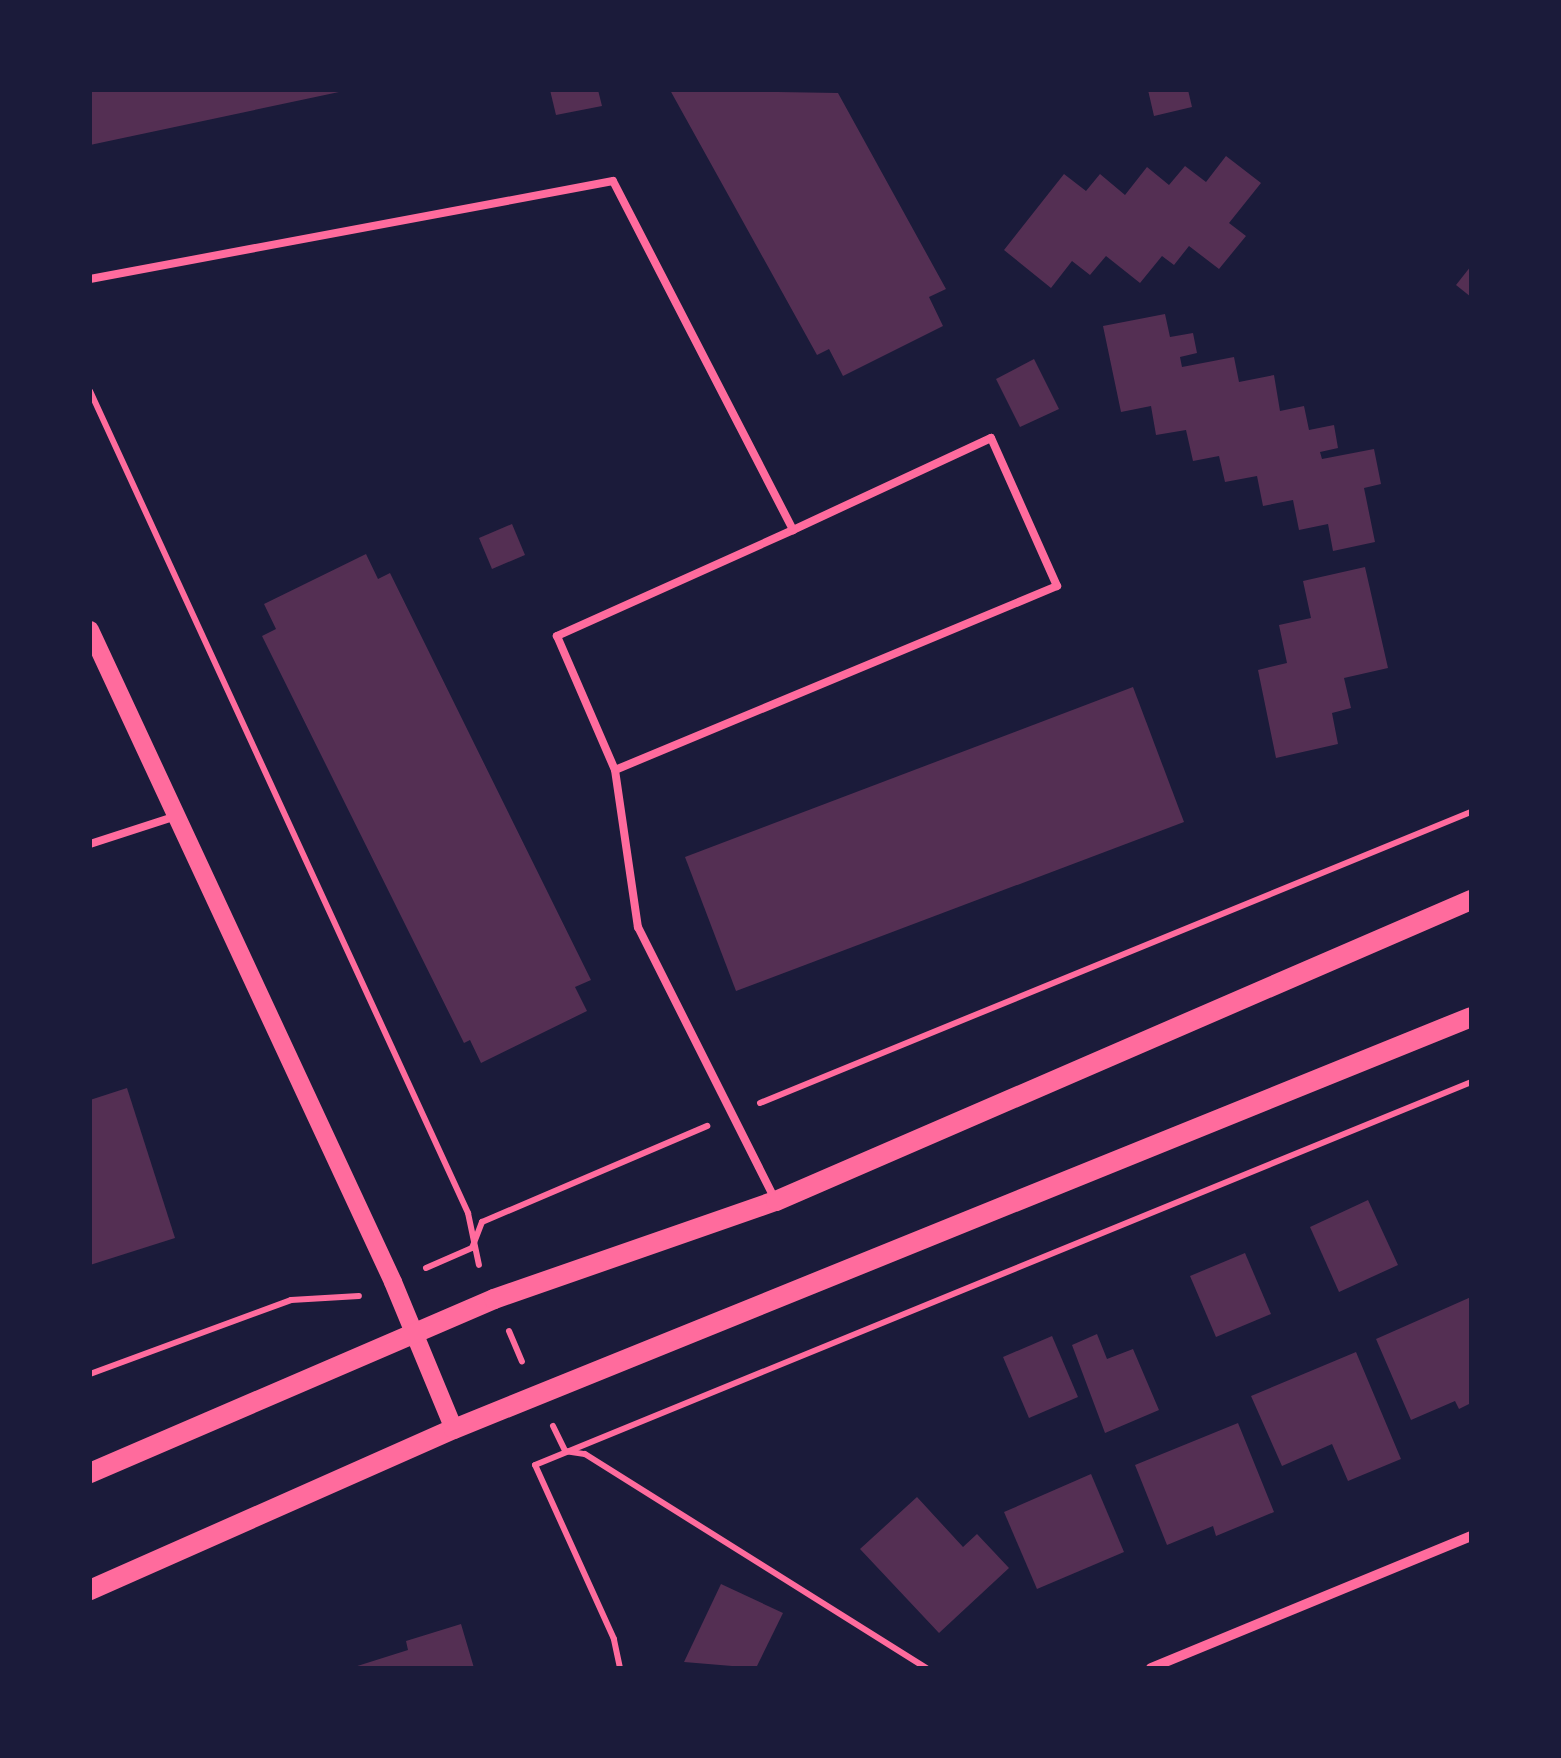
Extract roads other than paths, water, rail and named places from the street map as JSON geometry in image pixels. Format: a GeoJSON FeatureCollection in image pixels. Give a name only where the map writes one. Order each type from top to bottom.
{"type":"FeatureCollection","features":[{"type":"Feature","properties":{"kind":"main road"},"geometry":{"type":"LineString","coordinates":[[90,1473],[494,1299],[776,1201],[1471,900]]}},
{"type":"Feature","properties":{"kind":"main road"},"geometry":{"type":"LineString","coordinates":[[90,1590],[454,1429],[1471,1017]]}},
{"type":"Feature","properties":{"kind":"street"},"geometry":{"type":"LineString","coordinates":[[90,630],[393,1282],[454,1429]]}},
{"type":"Feature","properties":{"kind":"street"},"geometry":{"type":"LineString","coordinates":[[1151,1668],[1471,1536]]}},
{"type":"Feature","properties":{"kind":"lane"},"geometry":{"type":"LineString","coordinates":[[90,279],[612,181],[793,530]]}},
{"type":"Feature","properties":{"kind":"lane"},"geometry":{"type":"LineString","coordinates":[[614,770],[1057,586],[991,438],[557,636],[614,770],[638,927],[776,1201]]}},
{"type":"Feature","properties":{"kind":"lane"},"geometry":{"type":"LineString","coordinates":[[90,844],[176,816]]}}]}
